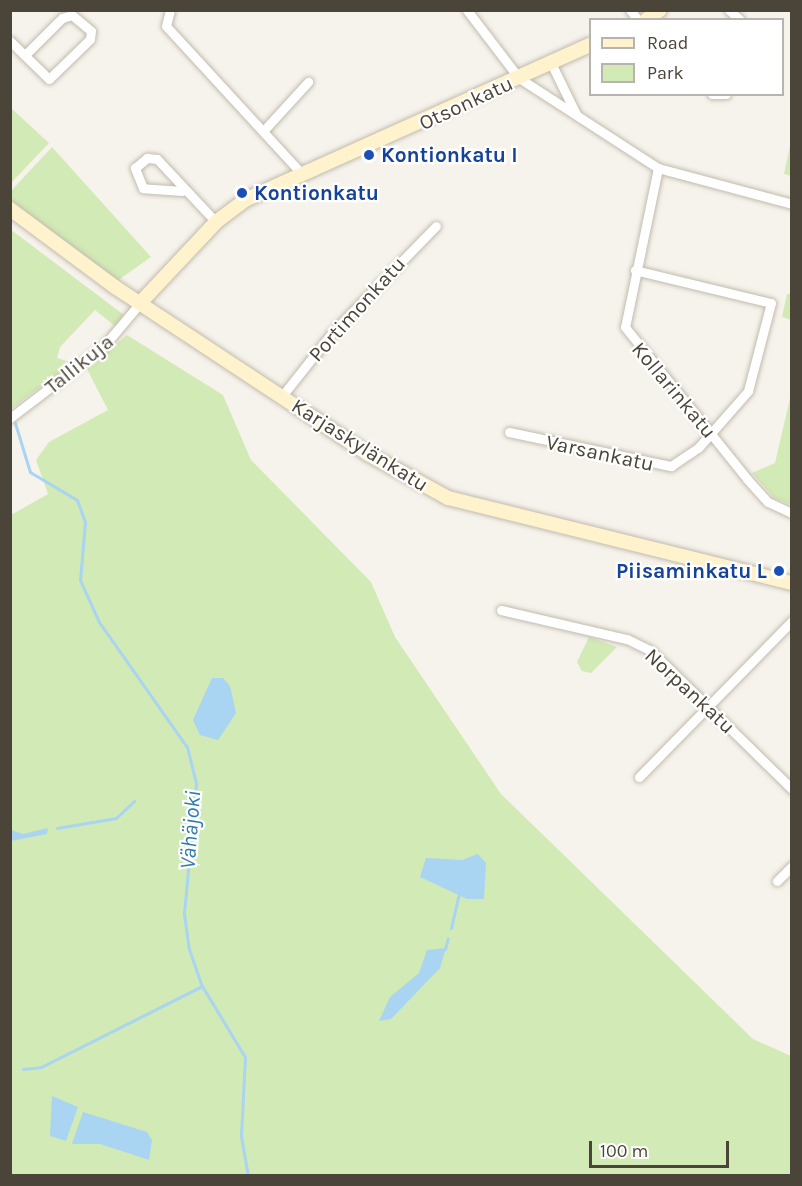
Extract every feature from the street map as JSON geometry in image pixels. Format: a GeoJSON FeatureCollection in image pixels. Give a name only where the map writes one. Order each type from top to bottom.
{"type":"FeatureCollection","features":[{"type":"Feature","properties":{"kind":"street"},"geometry":{"type":"LineString","coordinates":[[170,10],[166,26],[265,129],[303,175]]}},
{"type":"Feature","properties":{"kind":"street"},"geometry":{"type":"LineString","coordinates":[[467,10],[519,78],[658,168],[792,204]]}},
{"type":"Feature","properties":{"kind":"street"},"geometry":{"type":"LineString","coordinates":[[10,41],[49,79],[90,39],[91,31],[72,15],[62,18],[25,55]]}},
{"type":"Feature","properties":{"kind":"street","name":"Otsonkatu"},"geometry":{"type":"LineString","coordinates":[[140,303],[216,222],[247,199],[589,46]]}},
{"type":"Feature","properties":{"kind":"street"},"geometry":{"type":"LineString","coordinates":[[552,63],[576,114]]}},
{"type":"Feature","properties":{"kind":"street"},"geometry":{"type":"LineString","coordinates":[[265,129],[308,82]]}},
{"type":"Feature","properties":{"kind":"street"},"geometry":{"type":"LineString","coordinates":[[182,191],[142,188],[135,168],[147,158],[157,159],[182,191],[216,222]]}},
{"type":"Feature","properties":{"kind":"street","name":"Kollarinkatu"},"geometry":{"type":"LineString","coordinates":[[658,168],[624,315],[626,330],[762,495],[792,513]]}},
{"type":"Feature","properties":{"kind":"street","name":"Karjaskylänkatu"},"geometry":{"type":"LineString","coordinates":[[10,209],[140,303],[394,470],[448,498],[792,583]]}},
{"type":"Feature","properties":{"kind":"street","name":"Portimonkatu"},"geometry":{"type":"LineString","coordinates":[[282,396],[332,333],[436,226]]}},
{"type":"Feature","properties":{"kind":"street","name":"Varsankatu"},"geometry":{"type":"LineString","coordinates":[[509,432],[662,466],[686,458],[748,391],[771,303],[635,270]]}},
{"type":"Feature","properties":{"kind":"street","name":"Tallikuja"},"geometry":{"type":"LineString","coordinates":[[10,418],[104,346],[140,303]]}},
{"type":"Feature","properties":{"kind":"street","name":"Norpankatu"},"geometry":{"type":"LineString","coordinates":[[501,610],[627,639],[650,650],[792,789]]}},
{"type":"Feature","properties":{"kind":"street"},"geometry":{"type":"LineString","coordinates":[[639,777],[709,709],[792,621]]}},
{"type":"Feature","properties":{"kind":"street"},"geometry":{"type":"LineString","coordinates":[[777,881],[792,866]]}},
{"type":"Feature","properties":{"kind":"green space"},"geometry":{"type":"Polygon","coordinates":[[[10,107],[49,143],[11,183],[10,183],[10,107]]]}},
{"type":"Feature","properties":{"kind":"green space"},"geometry":{"type":"Polygon","coordinates":[[[791,141],[792,176],[784,174],[791,141]]]}},
{"type":"Feature","properties":{"kind":"green space"},"geometry":{"type":"Polygon","coordinates":[[[52,147],[151,257],[117,281],[11,200],[10,192],[52,147]]]}},
{"type":"Feature","properties":{"kind":"green space"},"geometry":{"type":"Polygon","coordinates":[[[10,229],[124,315],[115,326],[95,310],[60,347],[57,358],[73,363],[12,408],[10,229]]]}},
{"type":"Feature","properties":{"kind":"green space"},"geometry":{"type":"Polygon","coordinates":[[[787,294],[791,294],[791,320],[782,317],[787,294]]]}},
{"type":"Feature","properties":{"kind":"green space"},"geometry":{"type":"Polygon","coordinates":[[[127,335],[223,395],[251,460],[371,582],[395,637],[501,794],[753,1039],[791,1056],[791,1175],[11,1175],[11,515],[48,494],[36,460],[49,442],[108,410],[87,369],[127,335]]]}},
{"type":"Feature","properties":{"kind":"green space"},"geometry":{"type":"Polygon","coordinates":[[[791,394],[791,505],[774,498],[752,473],[775,463],[791,394]]]}},
{"type":"Feature","properties":{"kind":"green space"},"geometry":{"type":"Polygon","coordinates":[[[589,637],[617,647],[591,673],[582,671],[577,662],[589,637]]]}},
{"type":"Feature","properties":{"kind":"water"},"geometry":{"type":"Polygon","coordinates":[[[212,678],[223,678],[230,686],[236,713],[218,740],[200,735],[193,720],[212,678]]]}},
{"type":"Feature","properties":{"kind":"water"},"geometry":{"type":"Polygon","coordinates":[[[48,828],[47,834],[11,841],[11,830],[23,834],[48,828]]]}},
{"type":"Feature","properties":{"kind":"water"},"geometry":{"type":"Polygon","coordinates":[[[478,854],[486,863],[484,899],[467,899],[420,877],[426,858],[462,860],[478,854]]]}},
{"type":"Feature","properties":{"kind":"water"},"geometry":{"type":"Polygon","coordinates":[[[446,948],[440,968],[391,1019],[379,1021],[390,997],[419,973],[427,950],[446,948]]]}},
{"type":"Feature","properties":{"kind":"water"},"geometry":{"type":"Polygon","coordinates":[[[52,1096],[78,1107],[66,1141],[50,1136],[52,1096]]]}},
{"type":"Feature","properties":{"kind":"water"},"geometry":{"type":"Polygon","coordinates":[[[83,1112],[147,1132],[152,1140],[149,1160],[100,1144],[72,1144],[83,1112]]]}},
{"type":"Feature","properties":{"kind":"waterway","name":"Vähäjoki"},"geometry":{"type":"LineString","coordinates":[[15,423],[30,472],[77,500],[85,522],[80,580],[99,622],[187,747],[196,784],[184,914],[189,949],[202,986],[245,1057],[241,1136],[248,1176]]}},
{"type":"Feature","properties":{"kind":"waterway"},"geometry":{"type":"LineString","coordinates":[[57,828],[116,818],[134,801]]}},
{"type":"Feature","properties":{"kind":"waterway"},"geometry":{"type":"LineString","coordinates":[[451,928],[459,894]]}},
{"type":"Feature","properties":{"kind":"waterway"},"geometry":{"type":"LineString","coordinates":[[445,949],[448,938]]}},
{"type":"Feature","properties":{"kind":"waterway"},"geometry":{"type":"LineString","coordinates":[[23,1069],[41,1067],[202,986]]}},
{"type":"Feature","properties":{"kind":"place","name":"Kontionkatu I"},"geometry":{"type":"Point","coordinates":[369,155]}},
{"type":"Feature","properties":{"kind":"place","name":"Kontionkatu"},"geometry":{"type":"Point","coordinates":[242,193]}},
{"type":"Feature","properties":{"kind":"place","name":"Piisaminkatu L"},"geometry":{"type":"Point","coordinates":[779,571]}}]}
